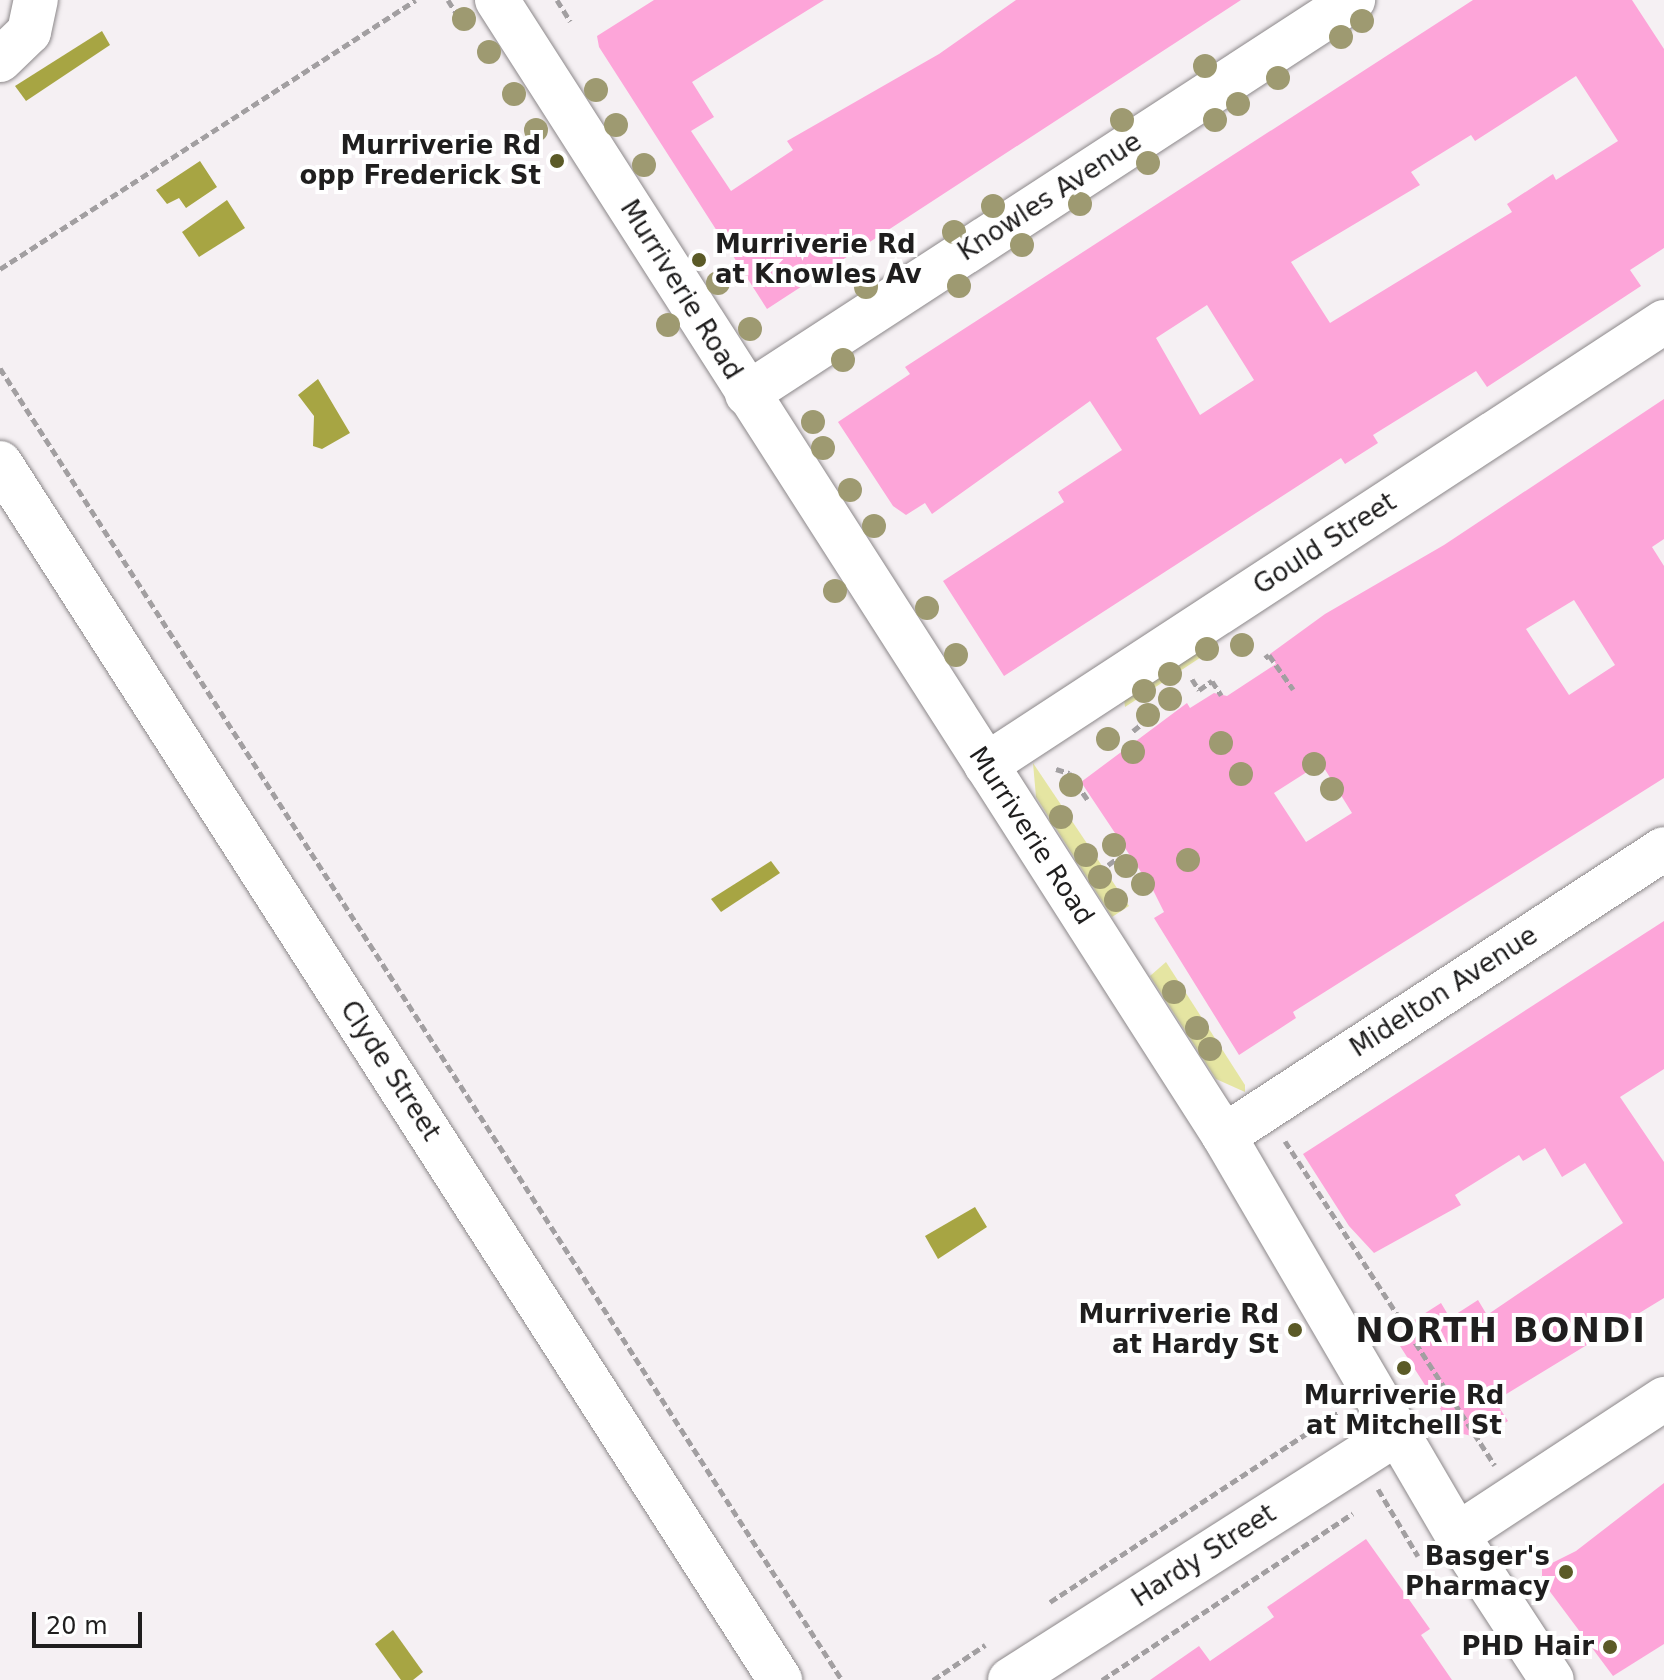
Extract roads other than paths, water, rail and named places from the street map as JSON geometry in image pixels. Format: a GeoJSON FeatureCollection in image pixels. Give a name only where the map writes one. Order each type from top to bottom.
{"type":"FeatureCollection","features":[{"type":"Feature","properties":{"kind":"street"},"geometry":{"type":"LineString","coordinates":[[0,60],[29,32],[36,0]]}},
{"type":"Feature","properties":{"kind":"street","name":"Knowles Avenue"},"geometry":{"type":"LineString","coordinates":[[747,394],[1353,0]]}},
{"type":"Feature","properties":{"kind":"street","name":"Murriverie Road"},"geometry":{"type":"LineString","coordinates":[[497,9],[1224,1136],[1382,1442],[1457,1535],[1552,1680]]}},
{"type":"Feature","properties":{"kind":"street","name":"Gould Street"},"geometry":{"type":"LineString","coordinates":[[986,765],[1664,322]]}},
{"type":"Feature","properties":{"kind":"street","name":"Clyde Street"},"geometry":{"type":"LineString","coordinates":[[0,463],[780,1680]]}},
{"type":"Feature","properties":{"kind":"street","name":"Midelton Avenue"},"geometry":{"type":"LineString","coordinates":[[1224,1136],[1664,849]]}},
{"type":"Feature","properties":{"kind":"street"},"geometry":{"type":"LineString","coordinates":[[1457,1535],[1664,1399]]}},
{"type":"Feature","properties":{"kind":"street","name":"Hardy Street"},"geometry":{"type":"LineString","coordinates":[[1010,1680],[1382,1442]]}},
{"type":"Feature","properties":{"kind":"place","name":"Murriverie Rd opp Frederick St"},"geometry":{"type":"Point","coordinates":[557,161]}},
{"type":"Feature","properties":{"kind":"place","name":"Murriverie Rd at Knowles Av"},"geometry":{"type":"Point","coordinates":[699,260]}},
{"type":"Feature","properties":{"kind":"place","name":"Murriverie Rd at Hardy St"},"geometry":{"type":"Point","coordinates":[1295,1330]}},
{"type":"Feature","properties":{"kind":"place","name":"Murriverie Rd at Mitchell St"},"geometry":{"type":"Point","coordinates":[1404,1368]}},
{"type":"Feature","properties":{"kind":"place","name":"Basger's Pharmacy"},"geometry":{"type":"Point","coordinates":[1566,1572]}},
{"type":"Feature","properties":{"kind":"place","name":"PHD Hair"},"geometry":{"type":"Point","coordinates":[1610,1647]}},
{"type":"Feature","properties":{"kind":"district","name":"NORTH BONDI"},"geometry":{"type":"Point","coordinates":[1501,1331]}}]}
